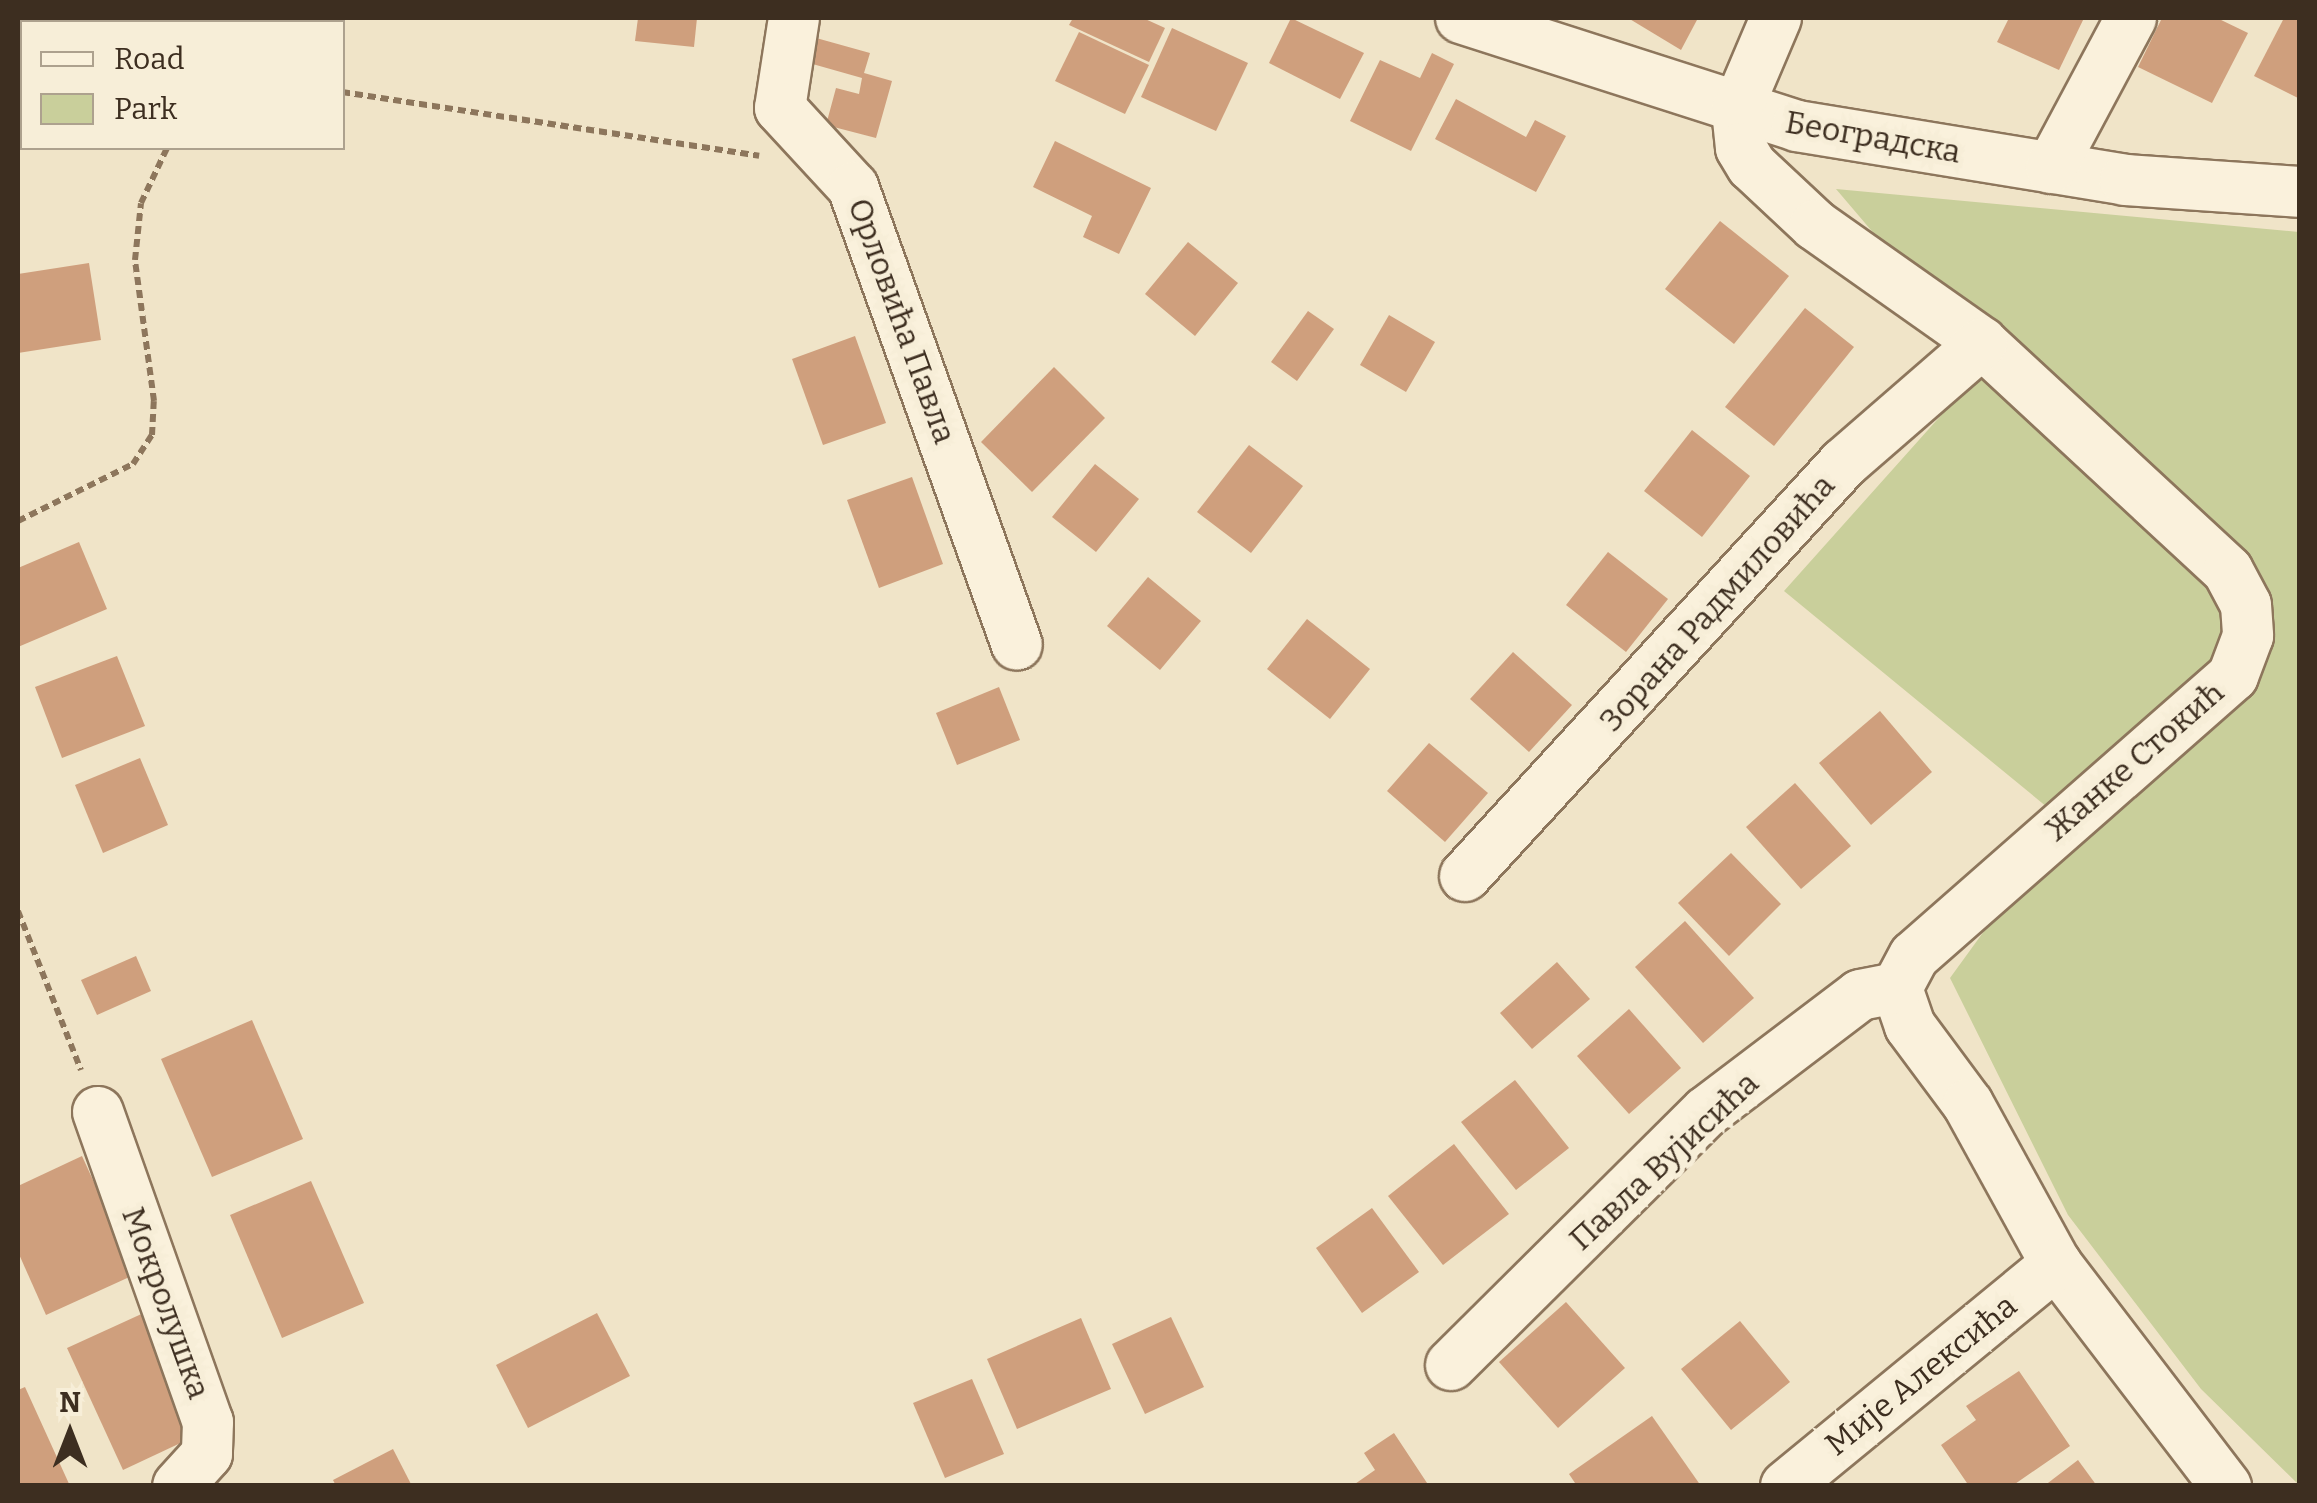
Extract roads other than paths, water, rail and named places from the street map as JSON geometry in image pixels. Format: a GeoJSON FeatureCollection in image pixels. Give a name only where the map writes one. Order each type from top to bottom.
{"type":"FeatureCollection","features":[{"type":"Feature","properties":{"kind":"street","name":"Орловића Павла"},"geometry":{"type":"LineString","coordinates":[[794,18],[780,108],[853,187],[1018,644]]}},
{"type":"Feature","properties":{"kind":"street","name":"Београдска"},"geometry":{"type":"LineString","coordinates":[[1460,18],[1738,110],[2125,180],[2299,191]]}},
{"type":"Feature","properties":{"kind":"street"},"geometry":{"type":"LineString","coordinates":[[1738,110],[1776,18]]}},
{"type":"Feature","properties":{"kind":"street"},"geometry":{"type":"LineString","coordinates":[[2051,168],[2131,18]]}},
{"type":"Feature","properties":{"kind":"street","name":"Жанке Стокић"},"geometry":{"type":"LineString","coordinates":[[1738,110],[1741,148],[1790,201],[1982,344],[2228,571],[2246,605],[2248,636],[2233,676],[1914,956],[1898,988]]}},
{"type":"Feature","properties":{"kind":"street","name":"Зорана Радмиловића"},"geometry":{"type":"LineString","coordinates":[[1465,876],[1844,463],[1982,344]]}},
{"type":"Feature","properties":{"kind":"street"},"geometry":{"type":"LineString","coordinates":[[1898,988],[1910,1026],[1968,1104],[2056,1264],[2226,1486]]}},
{"type":"Feature","properties":{"kind":"street","name":"Павла Вујисића"},"geometry":{"type":"LineString","coordinates":[[1451,1365],[1706,1112],[1860,995],[1898,988]]}},
{"type":"Feature","properties":{"kind":"street","name":"Мокролушка"},"geometry":{"type":"LineString","coordinates":[[98,1112],[208,1422],[207,1454],[178,1486]]}},
{"type":"Feature","properties":{"kind":"street","name":"Мије Алексића"},"geometry":{"type":"LineString","coordinates":[[1786,1486],[2056,1264]]}}]}
